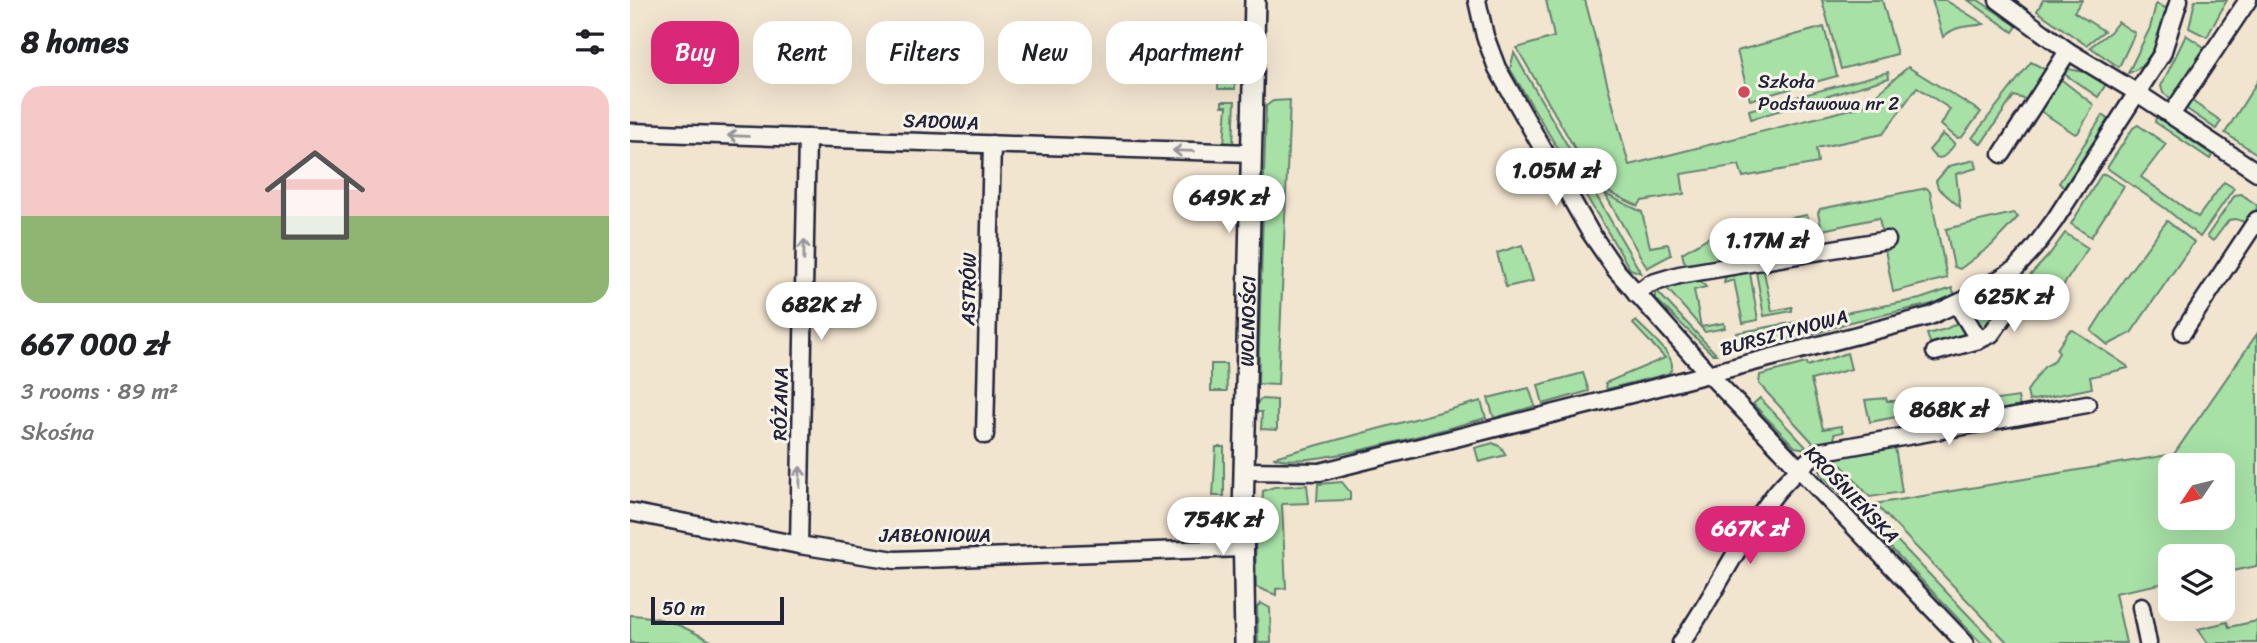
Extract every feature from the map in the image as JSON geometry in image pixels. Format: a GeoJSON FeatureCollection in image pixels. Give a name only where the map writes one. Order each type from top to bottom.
{"type":"FeatureCollection","features":[{"type":"Feature","properties":{"kind":"street","name":"WOLNOŚCI"},"geometry":{"type":"LineString","coordinates":[[1245,643],[1243,548],[1255,0]]}},
{"type":"Feature","properties":{"kind":"street","name":"KROŚNIEŃSKA"},"geometry":{"type":"LineString","coordinates":[[1477,0],[1485,36],[1497,68],[1590,232],[1616,270],[1709,374],[1965,643]]}},
{"type":"Feature","properties":{"kind":"street"},"geometry":{"type":"LineString","coordinates":[[1998,0],[2068,51],[2256,169]]}},
{"type":"Feature","properties":{"kind":"street","name":"BURSZTYNOWA"},"geometry":{"type":"LineString","coordinates":[[1245,471],[1320,472],[1930,316],[1971,297],[2015,269],[2054,221],[2162,54],[2179,0]]}},
{"type":"Feature","properties":{"kind":"street"},"geometry":{"type":"LineString","coordinates":[[2171,115],[2248,0]]}},
{"type":"Feature","properties":{"kind":"street"},"geometry":{"type":"LineString","coordinates":[[2002,154],[2068,51]]}},
{"type":"Feature","properties":{"kind":"street","name":"SADOWA"},"geometry":{"type":"LineString","coordinates":[[630,132],[1251,153]]}},
{"type":"Feature","properties":{"kind":"street","name":"RÓŻANA"},"geometry":{"type":"LineString","coordinates":[[799,545],[807,138]]}},
{"type":"Feature","properties":{"kind":"street","name":"ASTRÓW"},"geometry":{"type":"LineString","coordinates":[[985,436],[992,144]]}},
{"type":"Feature","properties":{"kind":"street"},"geometry":{"type":"LineString","coordinates":[[2183,332],[2257,220]]}},
{"type":"Feature","properties":{"kind":"street"},"geometry":{"type":"LineString","coordinates":[[1636,294],[1649,284],[1679,275],[1887,240]]}},
{"type":"Feature","properties":{"kind":"street"},"geometry":{"type":"LineString","coordinates":[[1935,352],[1991,334],[2021,294]]}},
{"type":"Feature","properties":{"kind":"street"},"geometry":{"type":"LineString","coordinates":[[1957,304],[1979,340]]}},
{"type":"Feature","properties":{"kind":"street"},"geometry":{"type":"LineString","coordinates":[[1681,643],[1769,501],[1818,452],[2087,404]]}},
{"type":"Feature","properties":{"kind":"street","name":"JABŁONIOWA"},"geometry":{"type":"LineString","coordinates":[[630,512],[799,545],[895,560],[1243,548]]}},
{"type":"Feature","properties":{"kind":"street"},"geometry":{"type":"LineString","coordinates":[[2141,607],[2148,643]]}},
{"type":"Feature","properties":{"kind":"green space"},"geometry":{"type":"Polygon","coordinates":[[[1546,0],[1585,0],[1629,165],[1863,106],[1908,67],[1981,112],[1962,137],[1957,138],[1941,125],[1950,109],[1917,87],[1883,134],[1816,148],[1818,163],[1743,177],[1739,165],[1681,174],[1684,194],[1642,201],[1638,206],[1597,187],[1517,48],[1554,37],[1546,0]]]}},
{"type":"Feature","properties":{"kind":"green space"},"geometry":{"type":"Polygon","coordinates":[[[1822,0],[1882,0],[1897,54],[1841,69],[1822,0]]]}},
{"type":"Feature","properties":{"kind":"green space"},"geometry":{"type":"Polygon","coordinates":[[[1932,0],[1945,0],[1984,24],[1958,28],[1943,37],[1932,0]]]}},
{"type":"Feature","properties":{"kind":"green space"},"geometry":{"type":"Polygon","coordinates":[[[1968,0],[1978,0],[2017,26],[2013,32],[1968,0]]]}},
{"type":"Feature","properties":{"kind":"green space"},"geometry":{"type":"Polygon","coordinates":[[[2043,0],[2082,0],[2074,12],[2104,31],[2086,45],[2037,11],[2043,0]]]}},
{"type":"Feature","properties":{"kind":"green space"},"geometry":{"type":"Polygon","coordinates":[[[2195,0],[2227,0],[2207,37],[2189,28],[2195,0]]]}},
{"type":"Feature","properties":{"kind":"green space"},"geometry":{"type":"Polygon","coordinates":[[[2156,4],[2166,8],[2161,36],[2143,64],[2128,73],[2150,28],[2156,4]]]}},
{"type":"Feature","properties":{"kind":"green space"},"geometry":{"type":"Polygon","coordinates":[[[2118,22],[2135,33],[2119,67],[2090,47],[2110,32],[2118,22]]]}},
{"type":"Feature","properties":{"kind":"green space"},"geometry":{"type":"Polygon","coordinates":[[[1824,27],[1837,76],[1750,100],[1737,51],[1824,27]]]}},
{"type":"Feature","properties":{"kind":"green space"},"geometry":{"type":"Polygon","coordinates":[[[2186,35],[2210,51],[2173,100],[2163,93],[2161,86],[2186,35]]]}},
{"type":"Feature","properties":{"kind":"green space"},"geometry":{"type":"Polygon","coordinates":[[[1514,53],[1641,273],[1630,269],[1510,69],[1514,53]]]}},
{"type":"Feature","properties":{"kind":"green space"},"geometry":{"type":"Polygon","coordinates":[[[2031,62],[2048,71],[2031,101],[2014,96],[1981,144],[1972,138],[2031,62]]]}},
{"type":"Feature","properties":{"kind":"green space"},"geometry":{"type":"Polygon","coordinates":[[[2069,69],[2088,73],[2106,84],[2098,97],[2063,73],[2069,69]]]}},
{"type":"Feature","properties":{"kind":"green space"},"geometry":{"type":"Polygon","coordinates":[[[1888,72],[1889,78],[1751,119],[1749,110],[1888,72]]]}},
{"type":"Feature","properties":{"kind":"green space"},"geometry":{"type":"Polygon","coordinates":[[[2058,77],[2094,105],[2075,134],[2039,110],[2058,77]]]}},
{"type":"Feature","properties":{"kind":"green space"},"geometry":{"type":"Polygon","coordinates":[[[2257,82],[2257,154],[2225,133],[2257,82]]]}},
{"type":"Feature","properties":{"kind":"green space"},"geometry":{"type":"Polygon","coordinates":[[[1218,84],[1235,84],[1235,89],[1218,89],[1218,84]]]}},
{"type":"Feature","properties":{"kind":"green space"},"geometry":{"type":"Polygon","coordinates":[[[2189,99],[2221,121],[2216,129],[2184,107],[2189,99]]]}},
{"type":"Feature","properties":{"kind":"green space"},"geometry":{"type":"Polygon","coordinates":[[[1290,100],[1278,385],[1258,384],[1266,106],[1273,101],[1290,100]]]}},
{"type":"Feature","properties":{"kind":"green space"},"geometry":{"type":"Polygon","coordinates":[[[1222,101],[1235,101],[1233,146],[1220,146],[1224,143],[1227,106],[1222,106],[1222,101]]]}},
{"type":"Feature","properties":{"kind":"green space"},"geometry":{"type":"Polygon","coordinates":[[[2103,115],[2108,119],[2064,188],[2059,183],[2103,115]]]}},
{"type":"Feature","properties":{"kind":"green space"},"geometry":{"type":"Polygon","coordinates":[[[2156,116],[2212,155],[2210,159],[2155,122],[2156,116]]]}},
{"type":"Feature","properties":{"kind":"green space"},"geometry":{"type":"Polygon","coordinates":[[[2138,125],[2166,144],[2141,177],[2198,217],[2224,182],[2234,188],[2200,237],[2166,209],[2107,168],[2133,128],[2138,125]]]}},
{"type":"Feature","properties":{"kind":"green space"},"geometry":{"type":"Polygon","coordinates":[[[1943,134],[1955,144],[1939,158],[1929,150],[1943,134]]]}},
{"type":"Feature","properties":{"kind":"green space"},"geometry":{"type":"Polygon","coordinates":[[[1975,160],[1977,168],[1956,174],[1960,207],[1938,188],[1936,181],[1949,166],[1975,160]]]}},
{"type":"Feature","properties":{"kind":"green space"},"geometry":{"type":"Polygon","coordinates":[[[2105,174],[2124,186],[2091,237],[2071,224],[2101,175],[2105,174]]]}},
{"type":"Feature","properties":{"kind":"green space"},"geometry":{"type":"Polygon","coordinates":[[[1927,188],[1947,278],[1893,292],[1879,218],[1822,230],[1818,213],[1820,209],[1927,188]]]}},
{"type":"Feature","properties":{"kind":"green space"},"geometry":{"type":"Polygon","coordinates":[[[1605,194],[1642,212],[1650,247],[1668,244],[1671,255],[1647,268],[1605,194]]]}},
{"type":"Feature","properties":{"kind":"green space"},"geometry":{"type":"Polygon","coordinates":[[[2241,194],[2257,205],[2254,215],[2247,223],[2236,219],[2229,220],[2213,241],[2207,236],[2235,195],[2241,194]]]}},
{"type":"Feature","properties":{"kind":"green space"},"geometry":{"type":"Polygon","coordinates":[[[2013,213],[2018,217],[1992,245],[1960,269],[1954,267],[1946,229],[2013,213]]]}},
{"type":"Feature","properties":{"kind":"green space"},"geometry":{"type":"Polygon","coordinates":[[[1807,215],[1815,246],[1755,255],[1750,226],[1807,215]]]}},
{"type":"Feature","properties":{"kind":"green space"},"geometry":{"type":"Polygon","coordinates":[[[2167,221],[2194,242],[2131,333],[2108,345],[2091,331],[2124,279],[2167,221]]]}},
{"type":"Feature","properties":{"kind":"green space"},"geometry":{"type":"Polygon","coordinates":[[[1742,231],[1747,254],[1688,265],[1684,261],[1682,253],[1711,236],[1742,231]]]}},
{"type":"Feature","properties":{"kind":"green space"},"geometry":{"type":"Polygon","coordinates":[[[2065,233],[2088,248],[2053,301],[2024,282],[2065,233]]]}},
{"type":"Feature","properties":{"kind":"green space"},"geometry":{"type":"Polygon","coordinates":[[[1522,245],[1533,281],[1506,287],[1497,253],[1522,245]]]}},
{"type":"Feature","properties":{"kind":"green space"},"geometry":{"type":"Polygon","coordinates":[[[1755,266],[1768,267],[1770,270],[1764,272],[1772,311],[1792,307],[1792,311],[1764,316],[1755,266]]]}},
{"type":"Feature","properties":{"kind":"green space"},"geometry":{"type":"Polygon","coordinates":[[[1749,267],[1758,320],[1743,323],[1734,280],[1724,283],[1730,273],[1749,267]]]}},
{"type":"Feature","properties":{"kind":"green space"},"geometry":{"type":"Polygon","coordinates":[[[1698,279],[1706,287],[1694,290],[1701,327],[1724,323],[1725,328],[1705,332],[1664,285],[1698,279]]]}},
{"type":"Feature","properties":{"kind":"green space"},"geometry":{"type":"Polygon","coordinates":[[[1952,288],[1955,295],[1946,301],[1850,322],[1820,332],[1741,348],[1736,333],[1920,299],[1952,288]]]}},
{"type":"Feature","properties":{"kind":"green space"},"geometry":{"type":"Polygon","coordinates":[[[2016,288],[1986,328],[1980,327],[1970,316],[2016,288]]]}},
{"type":"Feature","properties":{"kind":"green space"},"geometry":{"type":"Polygon","coordinates":[[[1655,289],[1716,354],[1712,354],[1655,298],[1655,289]]]}},
{"type":"Feature","properties":{"kind":"green space"},"geometry":{"type":"Polygon","coordinates":[[[1963,320],[1973,336],[1931,345],[1927,334],[1946,329],[1963,320]]]}},
{"type":"Feature","properties":{"kind":"green space"},"geometry":{"type":"Polygon","coordinates":[[[1636,321],[1668,355],[1672,369],[1667,374],[1607,389],[1605,383],[1665,358],[1633,324],[1636,321]]]}},
{"type":"Feature","properties":{"kind":"green space"},"geometry":{"type":"Polygon","coordinates":[[[2073,330],[2128,368],[2090,377],[2092,388],[2029,401],[2027,391],[2044,367],[2053,362],[2059,353],[2057,349],[2069,331],[2073,330]]]}},
{"type":"Feature","properties":{"kind":"green space"},"geometry":{"type":"Polygon","coordinates":[[[2257,334],[2257,566],[2235,571],[2235,544],[2158,544],[2158,584],[2115,593],[2126,643],[2008,643],[1875,504],[2158,457],[2158,530],[2235,530],[2235,453],[2175,453],[2257,334]]]}},
{"type":"Feature","properties":{"kind":"green space"},"geometry":{"type":"Polygon","coordinates":[[[1847,353],[1851,369],[1811,380],[1823,429],[1841,426],[1843,432],[1834,434],[1835,441],[1817,447],[1759,384],[1760,375],[1806,363],[1807,366],[1847,353]]]}},
{"type":"Feature","properties":{"kind":"green space"},"geometry":{"type":"Polygon","coordinates":[[[1211,364],[1226,364],[1227,391],[1211,391],[1211,364]]]}},
{"type":"Feature","properties":{"kind":"green space"},"geometry":{"type":"Polygon","coordinates":[[[1583,373],[1589,391],[1543,404],[1538,385],[1583,373]]]}},
{"type":"Feature","properties":{"kind":"green space"},"geometry":{"type":"Polygon","coordinates":[[[1529,388],[1535,406],[1494,418],[1488,398],[1529,388]]]}},
{"type":"Feature","properties":{"kind":"green space"},"geometry":{"type":"Polygon","coordinates":[[[1919,394],[1924,414],[1908,416],[1901,400],[1919,394]]]}},
{"type":"Feature","properties":{"kind":"green space"},"geometry":{"type":"Polygon","coordinates":[[[2018,397],[2021,413],[1936,429],[1932,409],[2018,397]]]}},
{"type":"Feature","properties":{"kind":"green space"},"geometry":{"type":"Polygon","coordinates":[[[1760,398],[1808,449],[1795,447],[1753,404],[1760,398]]]}},
{"type":"Feature","properties":{"kind":"green space"},"geometry":{"type":"Polygon","coordinates":[[[1886,398],[1887,401],[1896,401],[1899,415],[1870,422],[1865,400],[1886,398]]]}},
{"type":"Feature","properties":{"kind":"green space"},"geometry":{"type":"Polygon","coordinates":[[[1261,399],[1277,400],[1277,430],[1261,429],[1262,412],[1257,412],[1257,403],[1261,399]]]}},
{"type":"Feature","properties":{"kind":"green space"},"geometry":{"type":"Polygon","coordinates":[[[1481,401],[1486,418],[1377,447],[1314,458],[1290,460],[1274,457],[1481,401]]]}},
{"type":"Feature","properties":{"kind":"green space"},"geometry":{"type":"Polygon","coordinates":[[[1493,443],[1501,447],[1506,455],[1479,462],[1475,448],[1493,443]]]}},
{"type":"Feature","properties":{"kind":"green space"},"geometry":{"type":"Polygon","coordinates":[[[1216,447],[1224,447],[1224,496],[1213,496],[1216,447]]]}},
{"type":"Feature","properties":{"kind":"green space"},"geometry":{"type":"Polygon","coordinates":[[[1895,447],[1902,492],[1870,497],[1834,457],[1895,447]]]}},
{"type":"Feature","properties":{"kind":"green space"},"geometry":{"type":"Polygon","coordinates":[[[1823,463],[1995,643],[1981,643],[1822,475],[1820,470],[1823,463]]]}},
{"type":"Feature","properties":{"kind":"green space"},"geometry":{"type":"Polygon","coordinates":[[[1342,482],[1350,492],[1350,500],[1317,501],[1318,484],[1342,482]]]}},
{"type":"Feature","properties":{"kind":"green space"},"geometry":{"type":"Polygon","coordinates":[[[1307,485],[1309,503],[1282,504],[1286,588],[1276,589],[1276,595],[1256,587],[1255,525],[1261,524],[1263,491],[1274,487],[1307,485]]]}},
{"type":"Feature","properties":{"kind":"green space"},"geometry":{"type":"Polygon","coordinates":[[[1261,603],[1270,608],[1271,643],[1258,643],[1257,607],[1261,603]]]}},
{"type":"Feature","properties":{"kind":"green space"},"geometry":{"type":"Polygon","coordinates":[[[630,615],[664,620],[715,643],[630,643],[630,615]]]}},
{"type":"Feature","properties":{"kind":"green space"},"geometry":{"type":"Polygon","coordinates":[[[2257,621],[2257,643],[2208,643],[2198,629],[2227,622],[2229,627],[2257,621]]]}},
{"type":"Feature","properties":{"kind":"place","name":"Szkoła Podstawowa nr 2"},"geometry":{"type":"Point","coordinates":[1744,92]}}]}
